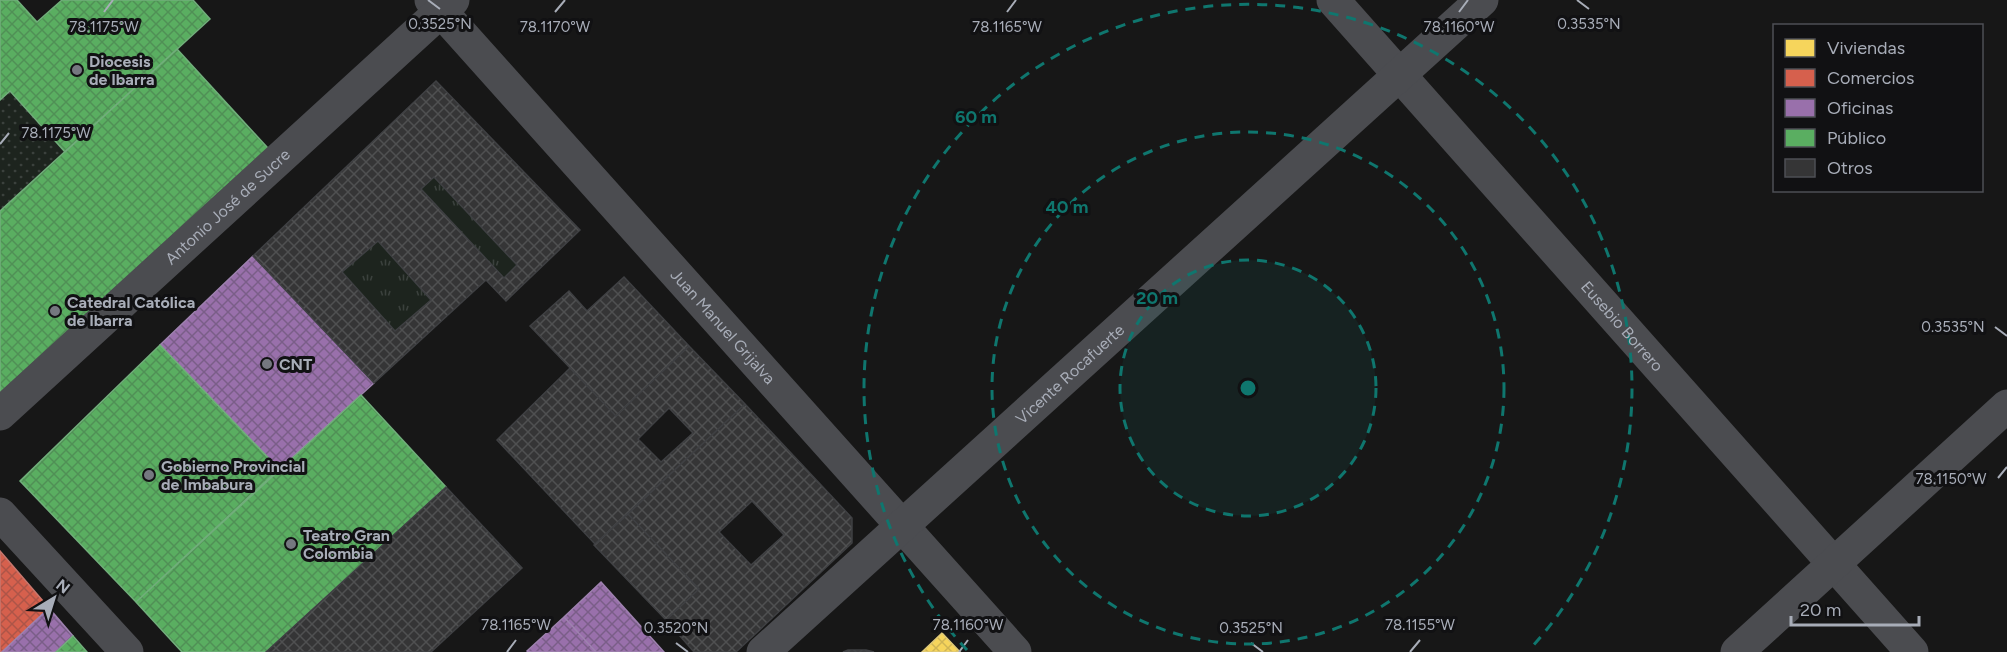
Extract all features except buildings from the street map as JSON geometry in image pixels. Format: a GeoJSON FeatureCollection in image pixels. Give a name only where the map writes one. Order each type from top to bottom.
{"type":"FeatureCollection","features":[{"type":"Feature","properties":{"kind":"street","name":"Eusebio Borrero"},"geometry":{"type":"LineString","coordinates":[[1333,0],[1912,652]]}},
{"type":"Feature","properties":{"kind":"street","name":"Vicente Rocafuerte"},"geometry":{"type":"LineString","coordinates":[[763,652],[1482,0]]}},
{"type":"Feature","properties":{"kind":"street","name":"Antonio José de Sucre"},"geometry":{"type":"LineString","coordinates":[[0,414],[442,4]]}},
{"type":"Feature","properties":{"kind":"street","name":"Juan Manuel Grijalva"},"geometry":{"type":"LineString","coordinates":[[442,4],[1016,652]]}},
{"type":"Feature","properties":{"kind":"street"},"geometry":{"type":"LineString","coordinates":[[1737,652],[2007,406]]}},
{"type":"Feature","properties":{"kind":"street"},"geometry":{"type":"LineString","coordinates":[[0,514],[128,652]]}},
{"type":"Feature","properties":{"kind":"green space"},"geometry":{"type":"Polygon","coordinates":[[[10,91],[65,152],[2,209],[0,207],[0,100],[10,91]]]}},
{"type":"Feature","properties":{"kind":"green space"},"geometry":{"type":"Polygon","coordinates":[[[434,177],[517,265],[504,278],[421,189],[434,177]]]}},
{"type":"Feature","properties":{"kind":"green space"},"geometry":{"type":"Polygon","coordinates":[[[378,241],[431,300],[395,331],[342,272],[378,241]]]}},
{"type":"Feature","properties":{"kind":"place","name":"Diocesis de Ibarra"},"geometry":{"type":"Point","coordinates":[77,70]}},
{"type":"Feature","properties":{"kind":"place","name":"Catedral Católica de Ibarra"},"geometry":{"type":"Point","coordinates":[55,311]}},
{"type":"Feature","properties":{"kind":"place","name":"CNT"},"geometry":{"type":"Point","coordinates":[267,364]}},
{"type":"Feature","properties":{"kind":"place","name":"Gobierno Provincial de Imbabura"},"geometry":{"type":"Point","coordinates":[149,475]}},
{"type":"Feature","properties":{"kind":"place","name":"Teatro Gran Colombia"},"geometry":{"type":"Point","coordinates":[291,544]}}]}
